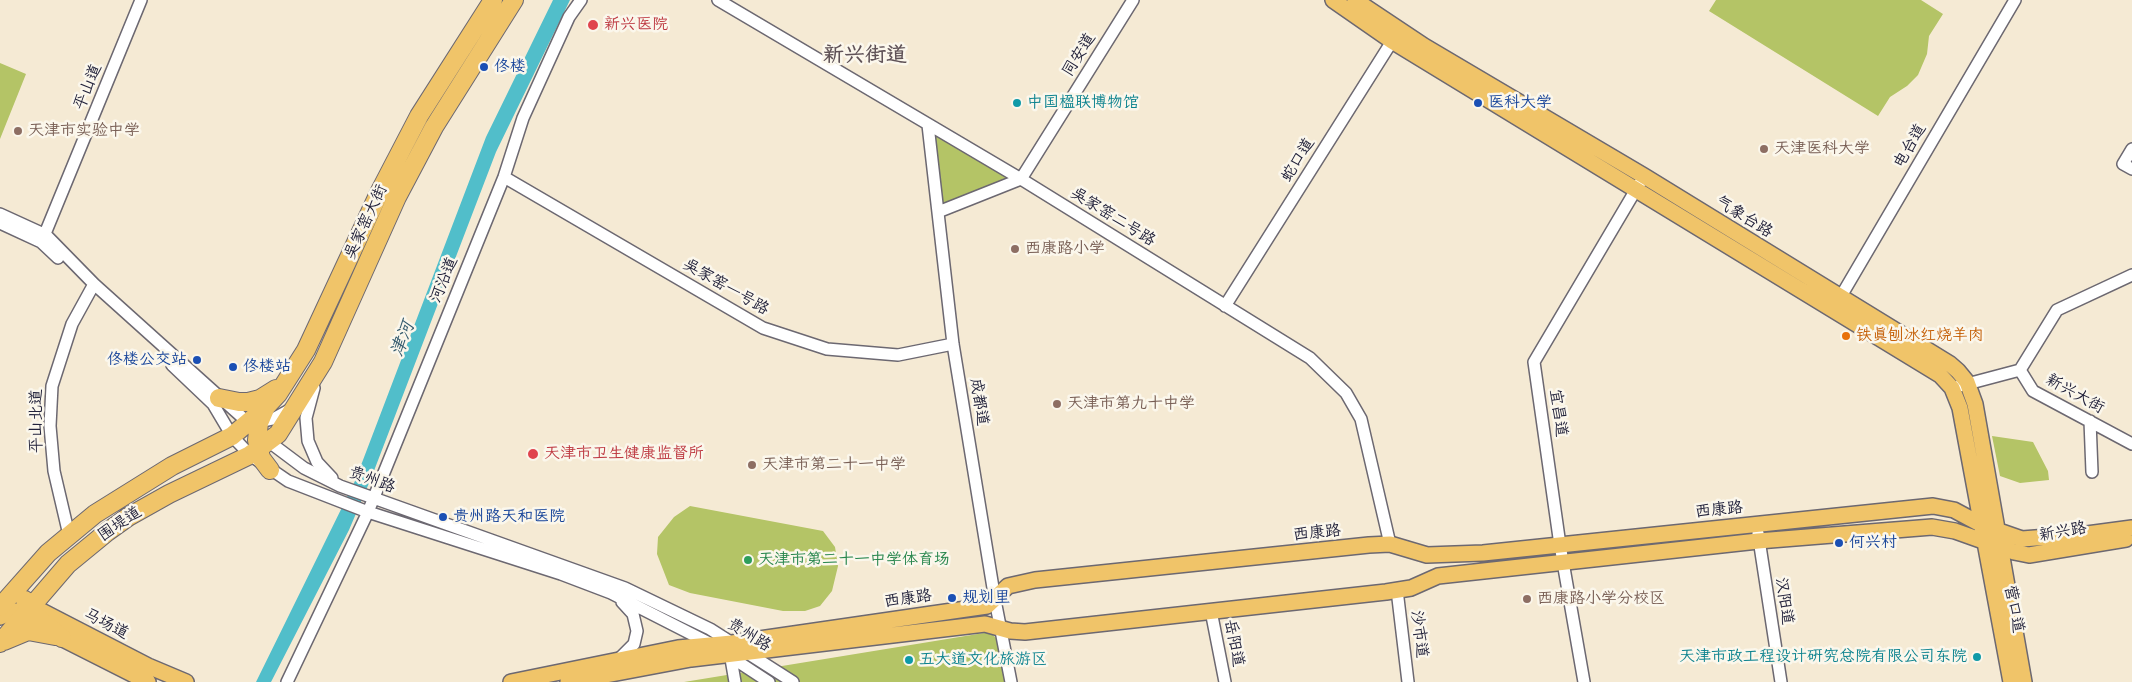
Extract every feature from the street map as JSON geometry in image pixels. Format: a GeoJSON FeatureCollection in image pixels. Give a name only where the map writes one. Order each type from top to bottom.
{"type":"FeatureCollection","features":[{"type":"Feature","properties":{"kind":"highway","name":"吴家窑大街"},"geometry":{"type":"LineString","coordinates":[[258,433],[306,350],[380,191],[415,124],[493,0]]}},
{"type":"Feature","properties":{"kind":"highway","name":"吴家窑大街"},"geometry":{"type":"LineString","coordinates":[[232,436],[282,428],[300,401],[323,362],[397,197],[425,144],[474,61],[514,0]]}},
{"type":"Feature","properties":{"kind":"highway"},"geometry":{"type":"LineString","coordinates":[[216,401],[238,402],[260,398],[291,375]]}},
{"type":"Feature","properties":{"kind":"highway"},"geometry":{"type":"LineString","coordinates":[[258,433],[261,458],[270,470]]}},
{"type":"Feature","properties":{"kind":"highway","name":"围堤道"},"geometry":{"type":"LineString","coordinates":[[14,607],[128,517],[169,494],[258,433]]}},
{"type":"Feature","properties":{"kind":"highway","name":"围堤道"},"geometry":{"type":"LineString","coordinates":[[0,644],[14,607],[40,561],[69,535],[129,491],[172,466],[232,436]]}},
{"type":"Feature","properties":{"kind":"highway"},"geometry":{"type":"LineString","coordinates":[[14,607],[65,631]]}},
{"type":"Feature","properties":{"kind":"highway"},"geometry":{"type":"LineString","coordinates":[[0,644],[28,631],[65,631]]}},
{"type":"Feature","properties":{"kind":"main road","name":"气象台路"},"geometry":{"type":"LineString","coordinates":[[1333,0],[1644,176],[1837,303],[1940,375],[1952,388],[1960,408],[1989,527],[2000,547]]}},
{"type":"Feature","properties":{"kind":"main road","name":"气象台路"},"geometry":{"type":"LineString","coordinates":[[1355,0],[1395,36],[1636,189],[1837,303],[1950,364],[1967,382],[1975,404],[1989,527],[1984,542]]}},
{"type":"Feature","properties":{"kind":"main road","name":"西康路"},"geometry":{"type":"LineString","coordinates":[[568,682],[601,678],[731,649],[981,607],[995,600],[1008,586],[1036,580],[1390,544],[1427,554],[1483,553],[1933,506],[1954,510],[1989,527],[2022,539],[2132,528]]}},
{"type":"Feature","properties":{"kind":"main road","name":"西康路"},"geometry":{"type":"LineString","coordinates":[[511,682],[652,652],[711,644],[750,654],[985,624],[1000,629],[1025,632],[1412,588],[1438,576],[1758,541],[1932,527],[1955,532],[2000,547]]}},
{"type":"Feature","properties":{"kind":"main road","name":"新兴路"},"geometry":{"type":"LineString","coordinates":[[2000,547],[2028,555],[2132,537]]}},
{"type":"Feature","properties":{"kind":"main road","name":"营口道"},"geometry":{"type":"LineString","coordinates":[[1984,542],[2011,682]]}},
{"type":"Feature","properties":{"kind":"main road","name":"营口道"},"geometry":{"type":"LineString","coordinates":[[2000,547],[2024,682]]}},
{"type":"Feature","properties":{"kind":"main road","name":"马场道"},"geometry":{"type":"LineString","coordinates":[[65,631],[148,682]]}},
{"type":"Feature","properties":{"kind":"main road","name":"马场道"},"geometry":{"type":"LineString","coordinates":[[65,631],[186,682]]}},
{"type":"Feature","properties":{"kind":"street","name":"平山道"},"geometry":{"type":"LineString","coordinates":[[43,238],[141,0]]}},
{"type":"Feature","properties":{"kind":"street","name":"河沿道"},"geometry":{"type":"LineString","coordinates":[[287,682],[368,512],[504,177],[523,118],[569,16],[581,0]]}},
{"type":"Feature","properties":{"kind":"street","name":"吴家窑二号路"},"geometry":{"type":"LineString","coordinates":[[718,0],[1021,179],[1310,358],[1346,393],[1361,419],[1390,544]]}},
{"type":"Feature","properties":{"kind":"street","name":"同安道"},"geometry":{"type":"LineString","coordinates":[[1021,179],[1133,0]]}},
{"type":"Feature","properties":{"kind":"street","name":"电台道"},"geometry":{"type":"LineString","coordinates":[[1837,303],[2015,0]]}},
{"type":"Feature","properties":{"kind":"street","name":"蛇口道"},"geometry":{"type":"LineString","coordinates":[[1225,306],[1395,36]]}},
{"type":"Feature","properties":{"kind":"street","name":"成都道"},"geometry":{"type":"LineString","coordinates":[[928,125],[953,344],[1000,629],[1012,682]]}},
{"type":"Feature","properties":{"kind":"street"},"geometry":{"type":"LineString","coordinates":[[2132,149],[2123,164],[2132,170]]}},
{"type":"Feature","properties":{"kind":"street","name":"宜昌道"},"geometry":{"type":"LineString","coordinates":[[1584,682],[1560,545],[1534,362],[1644,176]]}},
{"type":"Feature","properties":{"kind":"street","name":"吴家窑一号路"},"geometry":{"type":"LineString","coordinates":[[504,177],[763,328],[827,349],[898,355],[953,344]]}},
{"type":"Feature","properties":{"kind":"street"},"geometry":{"type":"LineString","coordinates":[[938,212],[1021,179]]}},
{"type":"Feature","properties":{"kind":"street","name":"贵州路"},"geometry":{"type":"LineString","coordinates":[[0,214],[43,238],[216,401],[304,468],[340,486],[626,588],[680,613],[731,649],[769,682]]}},
{"type":"Feature","properties":{"kind":"street","name":"贵州路"},"geometry":{"type":"LineString","coordinates":[[0,223],[43,238]]}},
{"type":"Feature","properties":{"kind":"street"},"geometry":{"type":"LineString","coordinates":[[1952,388],[1967,382],[2020,370],[2057,310],[2132,275]]}},
{"type":"Feature","properties":{"kind":"street","name":"平山北道"},"geometry":{"type":"LineString","coordinates":[[69,535],[54,471],[50,426],[52,386],[72,324],[92,286]]}},
{"type":"Feature","properties":{"kind":"street"},"geometry":{"type":"LineString","coordinates":[[323,362],[309,402],[306,418],[308,441],[312,453],[322,468],[340,486]]}},
{"type":"Feature","properties":{"kind":"street","name":"新兴大街"},"geometry":{"type":"LineString","coordinates":[[2020,370],[2034,391],[2132,444]]}},
{"type":"Feature","properties":{"kind":"street","name":"贵州路"},"geometry":{"type":"LineString","coordinates":[[216,401],[232,436],[258,433]]}},
{"type":"Feature","properties":{"kind":"street"},"geometry":{"type":"LineString","coordinates":[[2090,421],[2092,472]]}},
{"type":"Feature","properties":{"kind":"street","name":"贵州路"},"geometry":{"type":"LineString","coordinates":[[270,470],[288,481],[368,512],[561,574],[611,593],[711,644]]}},
{"type":"Feature","properties":{"kind":"street","name":"汉阳道"},"geometry":{"type":"LineString","coordinates":[[1757,524],[1758,541],[1781,682]]}},
{"type":"Feature","properties":{"kind":"street","name":"沙市道"},"geometry":{"type":"LineString","coordinates":[[1397,590],[1408,682]]}},
{"type":"Feature","properties":{"kind":"street"},"geometry":{"type":"LineString","coordinates":[[611,593],[630,610],[637,631],[634,644],[616,660]]}},
{"type":"Feature","properties":{"kind":"street","name":"岳阳道"},"geometry":{"type":"LineString","coordinates":[[1211,611],[1225,682]]}},
{"type":"Feature","properties":{"kind":"street"},"geometry":{"type":"LineString","coordinates":[[731,649],[735,682]]}},
{"type":"Feature","properties":{"kind":"street","name":"贵州路"},"geometry":{"type":"LineString","coordinates":[[750,654],[793,682]]}},
{"type":"Feature","properties":{"kind":"green space"},"geometry":{"type":"Polygon","coordinates":[[[1716,0],[1921,0],[1943,14],[1929,36],[1927,54],[1918,75],[1907,86],[1890,97],[1878,116],[1709,11],[1716,0]]]}},
{"type":"Feature","properties":{"kind":"green space"},"geometry":{"type":"Polygon","coordinates":[[[0,63],[26,74],[0,139],[0,63]]]}},
{"type":"Feature","properties":{"kind":"green space"},"geometry":{"type":"Polygon","coordinates":[[[933,123],[1024,178],[942,212],[933,123]]]}},
{"type":"Feature","properties":{"kind":"green space"},"geometry":{"type":"Polygon","coordinates":[[[1992,436],[2033,442],[2048,471],[2049,480],[2020,483],[2000,476],[1992,436]]]}},
{"type":"Feature","properties":{"kind":"green space","name":"天津市第二十一中学体育场"},"geometry":{"type":"Polygon","coordinates":[[[690,506],[823,531],[835,547],[838,566],[832,591],[820,606],[805,611],[783,611],[690,593],[669,585],[657,554],[658,537],[674,517],[690,506]]]}},
{"type":"Feature","properties":{"kind":"green space","name":"五大道文化旅游区"},"geometry":{"type":"Polygon","coordinates":[[[990,632],[996,638],[1005,682],[684,682],[990,632]]]}},
{"type":"Feature","properties":{"kind":"water"},"geometry":{"type":"Polygon","coordinates":[[[553,0],[570,0],[496,152],[372,476],[349,530],[271,682],[256,682],[355,481],[486,137],[553,0]]]}},
{"type":"Feature","properties":{"kind":"place","name":"新兴医院"},"geometry":{"type":"Point","coordinates":[593,25]}},
{"type":"Feature","properties":{"kind":"place","name":"佟楼"},"geometry":{"type":"Point","coordinates":[484,67]}},
{"type":"Feature","properties":{"kind":"place","name":"中国楹联博物馆"},"geometry":{"type":"Point","coordinates":[1017,103]}},
{"type":"Feature","properties":{"kind":"place","name":"医科大学"},"geometry":{"type":"Point","coordinates":[1478,103]}},
{"type":"Feature","properties":{"kind":"place","name":"天津市实验中学"},"geometry":{"type":"Point","coordinates":[18,131]}},
{"type":"Feature","properties":{"kind":"place","name":"天津医科大学"},"geometry":{"type":"Point","coordinates":[1764,149]}},
{"type":"Feature","properties":{"kind":"place","name":"西康路小学"},"geometry":{"type":"Point","coordinates":[1015,249]}},
{"type":"Feature","properties":{"kind":"place","name":"铁真刨冰红烧羊肉"},"geometry":{"type":"Point","coordinates":[1846,336]}},
{"type":"Feature","properties":{"kind":"place","name":"佟楼公交站"},"geometry":{"type":"Point","coordinates":[197,360]}},
{"type":"Feature","properties":{"kind":"place","name":"佟楼站"},"geometry":{"type":"Point","coordinates":[233,367]}},
{"type":"Feature","properties":{"kind":"place","name":"天津市第九十中学"},"geometry":{"type":"Point","coordinates":[1057,404]}},
{"type":"Feature","properties":{"kind":"place","name":"天津市卫生健康监督所"},"geometry":{"type":"Point","coordinates":[533,454]}},
{"type":"Feature","properties":{"kind":"place","name":"天津市第二十一中学"},"geometry":{"type":"Point","coordinates":[752,465]}},
{"type":"Feature","properties":{"kind":"place","name":"贵州路天和医院"},"geometry":{"type":"Point","coordinates":[443,517]}},
{"type":"Feature","properties":{"kind":"place","name":"何兴村"},"geometry":{"type":"Point","coordinates":[1839,543]}},
{"type":"Feature","properties":{"kind":"place","name":"天津市第二十一中学体育场"},"geometry":{"type":"Point","coordinates":[748,560]}},
{"type":"Feature","properties":{"kind":"place","name":"规划里"},"geometry":{"type":"Point","coordinates":[952,598]}},
{"type":"Feature","properties":{"kind":"place","name":"西康路小学分校区"},"geometry":{"type":"Point","coordinates":[1527,599]}},
{"type":"Feature","properties":{"kind":"place","name":"天津市政工程设计研究总院有限公司东院"},"geometry":{"type":"Point","coordinates":[1977,657]}},
{"type":"Feature","properties":{"kind":"place","name":"五大道文化旅游区"},"geometry":{"type":"Point","coordinates":[909,660]}},
{"type":"Feature","properties":{"kind":"district","name":"新兴街道"},"geometry":{"type":"Point","coordinates":[865,55]}},
{"type":"Feature","properties":{"kind":"water label","name":"津河"},"geometry":{"type":"Point","coordinates":[403,339]}}]}
